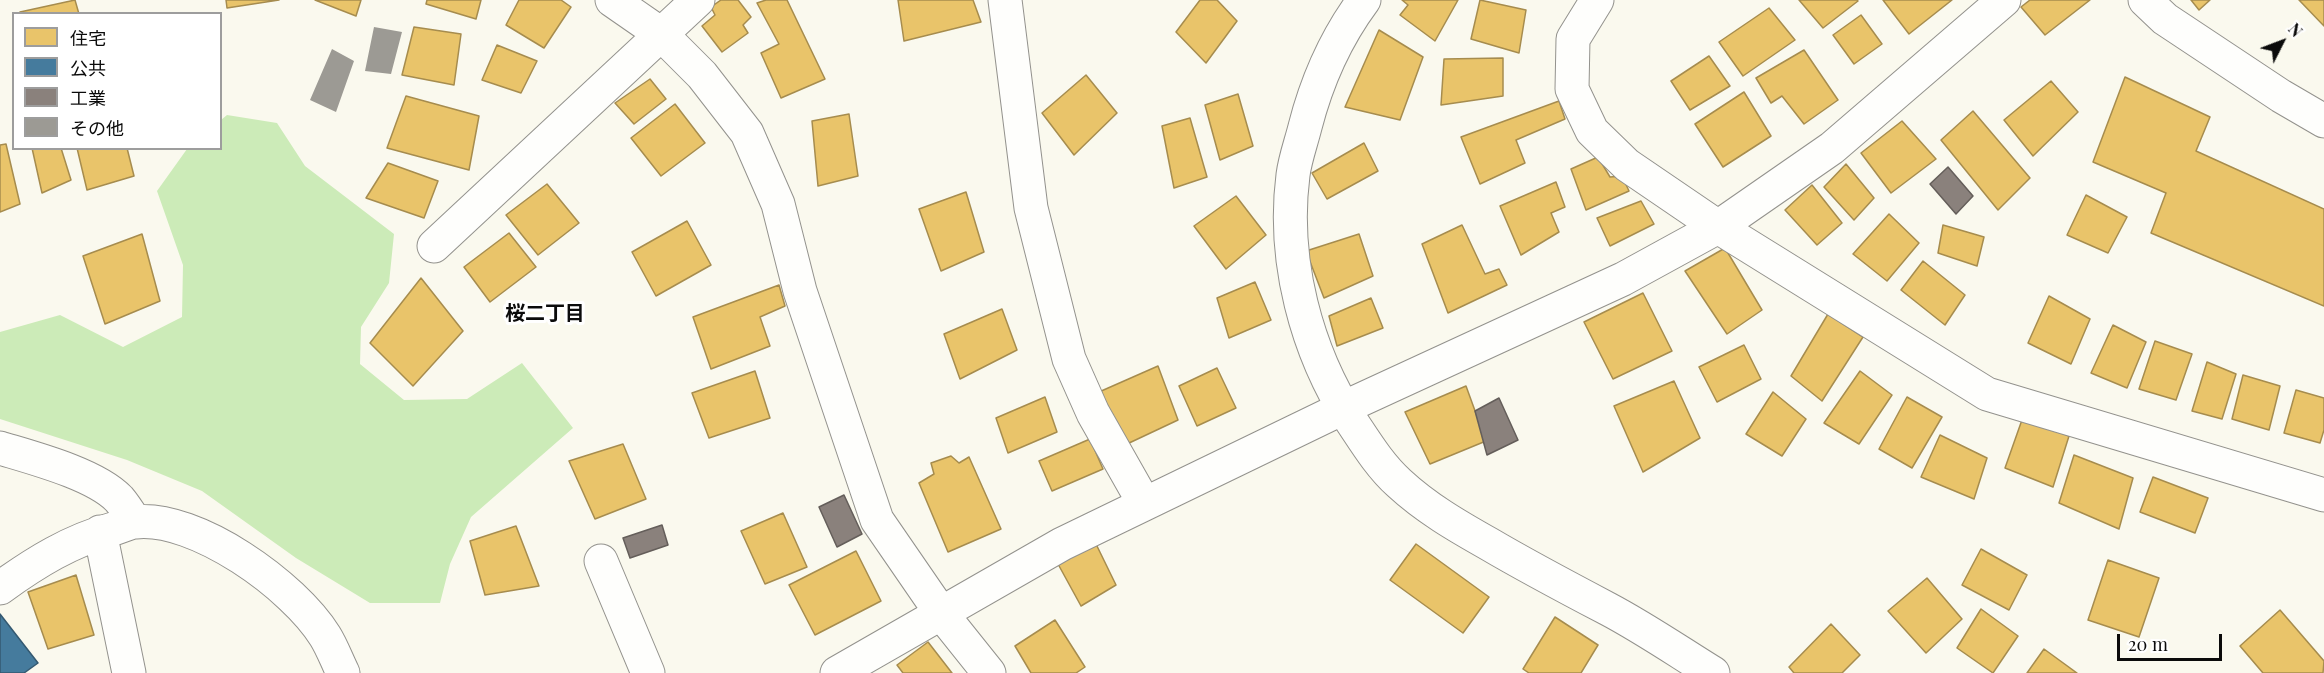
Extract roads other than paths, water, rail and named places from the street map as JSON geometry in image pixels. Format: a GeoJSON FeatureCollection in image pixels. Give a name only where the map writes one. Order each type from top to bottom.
{"type":"FeatureCollection","features":[{"type":"Feature","properties":{"kind":"street"},"geometry":{"type":"LineString","coordinates":[[612,0],[661,34],[702,75],[747,134],[778,204],[800,291],[877,520],[941,613],[989,673]]}},
{"type":"Feature","properties":{"kind":"street"},"geometry":{"type":"LineString","coordinates":[[434,246],[698,0]]}},
{"type":"Feature","properties":{"kind":"street"},"geometry":{"type":"LineString","coordinates":[[1005,0],[1031,208],[1069,359],[1093,413],[1144,503]]}},
{"type":"Feature","properties":{"kind":"street"},"geometry":{"type":"LineString","coordinates":[[1364,0],[1347,22],[1315,88],[1293,174],[1291,214],[1295,280],[1324,371],[1343,408],[1373,455],[1392,476],[1436,514],[1555,583],[1611,611],[1713,673]]}},
{"type":"Feature","properties":{"kind":"street"},"geometry":{"type":"LineString","coordinates":[[1597,0],[1573,39],[1572,89],[1592,130],[1627,165],[1718,227],[1987,394],[2324,495]]}},
{"type":"Feature","properties":{"kind":"street"},"geometry":{"type":"LineString","coordinates":[[837,673],[1062,544],[1343,408],[1623,279],[1718,227],[1832,148],[2004,0]]}},
{"type":"Feature","properties":{"kind":"street"},"geometry":{"type":"LineString","coordinates":[[2145,0],[2165,19],[2324,121]]}},
{"type":"Feature","properties":{"kind":"street"},"geometry":{"type":"LineString","coordinates":[[0,448],[58,466],[89,480],[117,498],[135,522]]}},
{"type":"Feature","properties":{"kind":"street"},"geometry":{"type":"LineString","coordinates":[[0,588],[64,546],[100,532],[135,522],[178,526],[231,550],[282,585],[325,635],[343,673]]}},
{"type":"Feature","properties":{"kind":"street"},"geometry":{"type":"LineString","coordinates":[[100,532],[129,673]]}},
{"type":"Feature","properties":{"kind":"street"},"geometry":{"type":"LineString","coordinates":[[601,561],[648,673]]}},
{"type":"Feature","properties":{"kind":"district","name":"桜二丁目"},"geometry":{"type":"Point","coordinates":[545,314]}}]}
